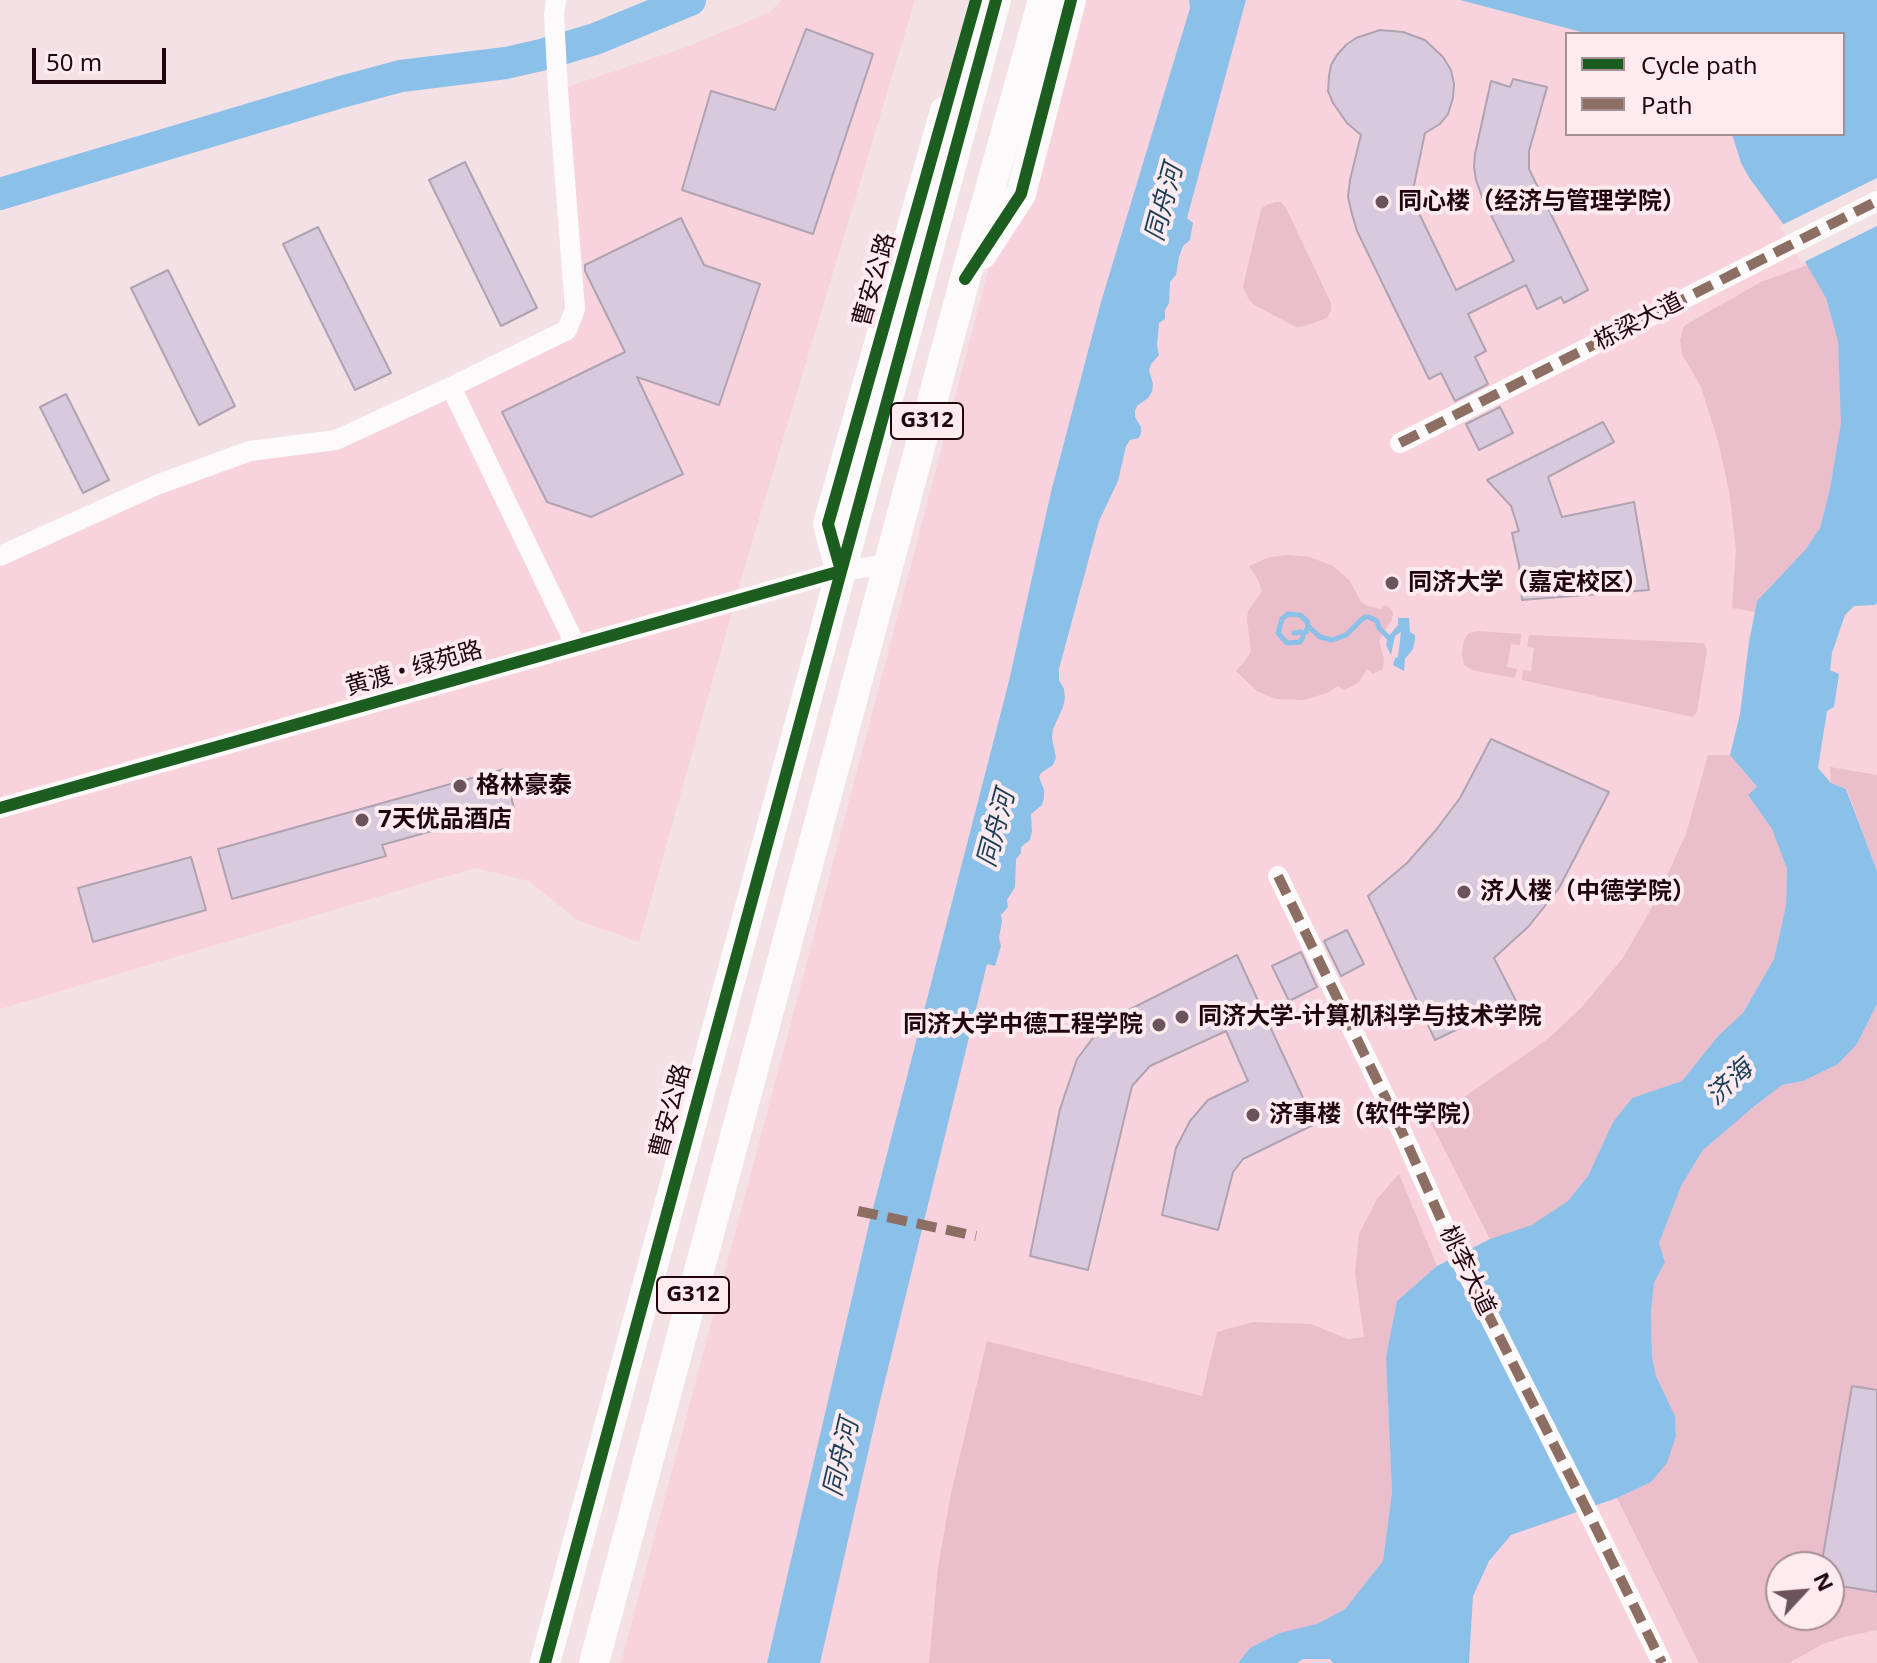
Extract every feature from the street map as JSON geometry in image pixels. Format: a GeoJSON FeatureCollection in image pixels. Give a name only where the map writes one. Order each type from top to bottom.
{"type":"FeatureCollection","features":[{"type":"Feature","properties":{"kind":"highway","name":"曹安公路"},"geometry":{"type":"LineString","coordinates":[[841,571],[828,524],[976,0]]}},
{"type":"Feature","properties":{"kind":"highway","name":"曹安公路"},"geometry":{"type":"LineString","coordinates":[[545,1663],[996,0]]}},
{"type":"Feature","properties":{"kind":"highway","name":"G312"},"geometry":{"type":"LineString","coordinates":[[594,1663],[965,279],[1043,0]]}},
{"type":"Feature","properties":{"kind":"highway","name":"G312"},"geometry":{"type":"LineString","coordinates":[[965,279],[1021,194],[1071,0]]}},
{"type":"Feature","properties":{"kind":"street"},"geometry":{"type":"LineString","coordinates":[[0,556],[159,484],[250,451],[336,440],[567,330],[575,309],[558,90],[555,7]]}},
{"type":"Feature","properties":{"kind":"street","name":"栋梁大道"},"geometry":{"type":"LineString","coordinates":[[1400,443],[1877,201]]}},
{"type":"Feature","properties":{"kind":"street"},"geometry":{"type":"LineString","coordinates":[[451,387],[576,646]]}},
{"type":"Feature","properties":{"kind":"street","name":"黄渡 • 绿苑路"},"geometry":{"type":"LineString","coordinates":[[0,808],[841,571],[890,564]]}},
{"type":"Feature","properties":{"kind":"street","name":"桃李大道"},"geometry":{"type":"LineString","coordinates":[[1278,876],[1452,1242],[1662,1663]]}},
{"type":"Feature","properties":{"kind":"shaded area"},"geometry":{"type":"Polygon","coordinates":[[[782,0],[915,0],[746,562],[639,942],[577,920],[529,881],[475,868],[0,1009],[0,551],[159,484],[298,448],[560,331],[564,316],[558,90],[684,48],[770,12],[782,0]]]}},
{"type":"Feature","properties":{"kind":"shaded area","name":"同济大学（嘉定校区）"},"geometry":{"type":"Polygon","coordinates":[[[1059,0],[1877,0],[1877,1663],[621,1663],[1059,0]]]}},
{"type":"Feature","properties":{"kind":"shaded area"},"geometry":{"type":"Polygon","coordinates":[[[1281,202],[1286,208],[1331,303],[1327,318],[1305,326],[1296,327],[1254,305],[1243,287],[1261,209],[1281,202]]]}},
{"type":"Feature","properties":{"kind":"shaded area"},"geometry":{"type":"Polygon","coordinates":[[[1808,265],[1826,298],[1838,341],[1842,423],[1830,489],[1820,528],[1805,550],[1757,601],[1755,612],[1732,608],[1736,550],[1729,490],[1701,387],[1682,354],[1680,340],[1684,326],[1694,320],[1761,282],[1808,265]]]}},
{"type":"Feature","properties":{"kind":"shaded area"},"geometry":{"type":"Polygon","coordinates":[[[1270,557],[1310,557],[1333,566],[1350,581],[1361,602],[1381,609],[1385,605],[1391,609],[1392,619],[1379,641],[1384,658],[1383,669],[1373,674],[1367,669],[1359,682],[1345,690],[1338,686],[1304,700],[1268,696],[1257,691],[1236,671],[1251,651],[1248,611],[1262,591],[1249,566],[1270,557]]]}},
{"type":"Feature","properties":{"kind":"shaded area"},"geometry":{"type":"Polygon","coordinates":[[[1469,633],[1521,634],[1520,645],[1511,644],[1507,667],[1517,669],[1515,678],[1472,670],[1464,665],[1464,640],[1469,633]]]}},
{"type":"Feature","properties":{"kind":"shaded area"},"geometry":{"type":"Polygon","coordinates":[[[1529,635],[1704,643],[1707,650],[1697,712],[1693,717],[1522,680],[1523,670],[1531,671],[1534,648],[1527,647],[1529,635]]]}},
{"type":"Feature","properties":{"kind":"shaded area"},"geometry":{"type":"Polygon","coordinates":[[[1708,755],[1730,755],[1757,788],[1748,795],[1772,829],[1787,869],[1786,906],[1774,959],[1743,1013],[1719,1035],[1682,1081],[1632,1098],[1613,1122],[1588,1176],[1568,1201],[1532,1226],[1490,1239],[1431,1123],[1549,1038],[1582,1007],[1623,958],[1655,902],[1686,834],[1708,755]]]}},
{"type":"Feature","properties":{"kind":"shaded area"},"geometry":{"type":"Polygon","coordinates":[[[1830,767],[1877,775],[1877,871],[1847,789],[1831,783],[1830,767]]]}},
{"type":"Feature","properties":{"kind":"shaded area"},"geometry":{"type":"Polygon","coordinates":[[[1877,1004],[1877,1630],[1823,1644],[1789,1663],[1699,1663],[1617,1498],[1651,1482],[1675,1416],[1656,1376],[1652,1355],[1654,1283],[1665,1262],[1659,1243],[1682,1184],[1703,1150],[1782,1085],[1803,1081],[1857,1044],[1877,1004]]]}},
{"type":"Feature","properties":{"kind":"shaded area"},"geometry":{"type":"Polygon","coordinates":[[[1399,1174],[1437,1266],[1397,1301],[1386,1357],[1392,1492],[1383,1561],[1345,1609],[1317,1624],[1250,1648],[1238,1663],[929,1663],[938,1567],[951,1493],[987,1341],[1202,1396],[1217,1332],[1253,1322],[1311,1324],[1348,1339],[1364,1337],[1355,1273],[1359,1234],[1377,1199],[1399,1174]]]}},
{"type":"Feature","properties":{"kind":"water","name":"同舟河"},"geometry":{"type":"Polygon","coordinates":[[[1189,0],[1246,0],[1187,218],[1193,223],[1190,240],[1183,246],[1176,275],[1170,282],[1165,319],[1159,323],[1159,355],[1149,370],[1152,392],[1135,411],[1141,433],[1139,438],[1130,440],[1126,446],[1118,481],[1099,521],[1059,669],[1065,698],[1053,729],[1056,758],[1053,765],[1039,777],[1044,798],[1042,805],[1031,814],[1030,840],[1021,847],[1016,859],[1015,887],[1007,900],[1008,907],[1001,915],[1001,946],[995,966],[987,964],[878,1409],[820,1663],[767,1663],[870,1220],[1009,681],[1051,492],[1101,302],[1190,8],[1189,0]]]}},
{"type":"Feature","properties":{"kind":"water","name":"济海"},"geometry":{"type":"Polygon","coordinates":[[[1460,0],[1877,0],[1877,603],[1854,606],[1845,615],[1832,653],[1830,670],[1839,674],[1834,707],[1827,711],[1818,768],[1831,783],[1846,789],[1877,871],[1877,1004],[1857,1044],[1838,1064],[1803,1081],[1782,1085],[1752,1108],[1703,1150],[1682,1184],[1659,1243],[1665,1262],[1654,1283],[1651,1312],[1652,1356],[1656,1376],[1675,1416],[1676,1436],[1667,1463],[1651,1482],[1617,1498],[1511,1535],[1489,1561],[1473,1596],[1469,1663],[1333,1663],[1330,1659],[1303,1659],[1297,1663],[1238,1663],[1250,1648],[1280,1633],[1317,1624],[1345,1609],[1383,1561],[1392,1492],[1386,1357],[1397,1301],[1437,1266],[1490,1239],[1532,1225],[1568,1201],[1588,1176],[1613,1122],[1632,1098],[1682,1081],[1719,1035],[1743,1013],[1774,959],[1786,906],[1787,869],[1772,829],[1748,795],[1757,787],[1730,755],[1740,714],[1757,601],[1805,550],[1820,528],[1841,423],[1838,341],[1826,298],[1784,225],[1750,179],[1733,136],[1845,136],[1845,32],[1581,32],[1460,0]]]}},
{"type":"Feature","properties":{"kind":"water"},"geometry":{"type":"Polygon","coordinates":[[[1398,618],[1409,618],[1410,632],[1415,635],[1413,649],[1405,659],[1404,671],[1393,665],[1398,657],[1401,632],[1395,636],[1391,655],[1386,645],[1388,637],[1398,625],[1398,618]]]}},
{"type":"Feature","properties":{"kind":"pier"},"geometry":{"type":"Polygon","coordinates":[[[1877,178],[1877,226],[1802,263],[1780,226],[1877,178]]]}},
{"type":"Feature","properties":{"kind":"building"},"geometry":{"type":"Polygon","coordinates":[[[806,29],[873,54],[813,234],[682,190],[711,91],[775,110],[806,29]]]}},
{"type":"Feature","properties":{"kind":"building","name":"同心楼（经济与管理学院）"},"geometry":{"type":"Polygon","coordinates":[[[1380,30],[1403,32],[1425,40],[1443,57],[1451,70],[1454,84],[1448,114],[1440,124],[1425,133],[1413,190],[1416,207],[1456,290],[1514,261],[1482,197],[1474,167],[1491,81],[1510,87],[1513,79],[1547,87],[1529,151],[1529,169],[1588,290],[1564,303],[1561,297],[1537,309],[1526,285],[1468,314],[1486,351],[1475,357],[1488,384],[1455,401],[1441,373],[1429,379],[1357,231],[1348,197],[1361,135],[1347,123],[1333,103],[1328,91],[1331,65],[1346,45],[1380,30]]]}},
{"type":"Feature","properties":{"kind":"building"},"geometry":{"type":"Polygon","coordinates":[[[465,162],[537,308],[501,326],[429,180],[465,162]]]}},
{"type":"Feature","properties":{"kind":"building"},"geometry":{"type":"Polygon","coordinates":[[[681,218],[704,265],[760,284],[719,405],[637,377],[683,474],[591,517],[547,502],[502,412],[625,352],[585,271],[585,265],[681,218]]]}},
{"type":"Feature","properties":{"kind":"building"},"geometry":{"type":"Polygon","coordinates":[[[318,227],[391,373],[355,390],[283,244],[318,227]]]}},
{"type":"Feature","properties":{"kind":"building"},"geometry":{"type":"Polygon","coordinates":[[[168,270],[235,406],[199,425],[131,288],[168,270]]]}},
{"type":"Feature","properties":{"kind":"building"},"geometry":{"type":"Polygon","coordinates":[[[66,394],[109,480],[83,493],[40,407],[66,394]]]}},
{"type":"Feature","properties":{"kind":"building"},"geometry":{"type":"Polygon","coordinates":[[[1500,407],[1513,433],[1479,450],[1466,424],[1500,407]]]}},
{"type":"Feature","properties":{"kind":"building"},"geometry":{"type":"Polygon","coordinates":[[[1603,422],[1614,442],[1548,477],[1562,517],[1634,502],[1649,590],[1522,600],[1512,533],[1519,531],[1511,506],[1487,480],[1603,422]]]}},
{"type":"Feature","properties":{"kind":"building","name":"济人楼（中德学院）"},"geometry":{"type":"Polygon","coordinates":[[[1491,739],[1609,792],[1559,888],[1529,926],[1494,958],[1516,1001],[1435,1040],[1368,896],[1407,863],[1436,830],[1460,798],[1491,739]]]}},
{"type":"Feature","properties":{"kind":"building"},"geometry":{"type":"Polygon","coordinates":[[[504,769],[514,808],[382,845],[386,856],[232,899],[218,849],[504,769]]]}},
{"type":"Feature","properties":{"kind":"building"},"geometry":{"type":"Polygon","coordinates":[[[191,857],[206,910],[93,942],[78,888],[191,857]]]}},
{"type":"Feature","properties":{"kind":"building"},"geometry":{"type":"Polygon","coordinates":[[[1347,930],[1364,964],[1341,976],[1324,941],[1347,930]]]}},
{"type":"Feature","properties":{"kind":"building"},"geometry":{"type":"Polygon","coordinates":[[[1301,952],[1317,987],[1289,1001],[1272,966],[1301,952]]]}},
{"type":"Feature","properties":{"kind":"building","name":"济事楼（软件学院）"},"geometry":{"type":"Polygon","coordinates":[[[1237,955],[1315,1124],[1243,1159],[1233,1172],[1218,1230],[1162,1215],[1176,1148],[1190,1121],[1208,1100],[1248,1081],[1226,1031],[1150,1066],[1132,1086],[1088,1270],[1030,1256],[1060,1109],[1077,1059],[1096,1034],[1115,1017],[1237,955]]]}},
{"type":"Feature","properties":{"kind":"building"},"geometry":{"type":"Polygon","coordinates":[[[1852,1386],[1877,1390],[1877,1592],[1845,1587],[1845,1551],[1824,1551],[1852,1386]]]}},
{"type":"Feature","properties":{"kind":"waterway"},"geometry":{"type":"LineString","coordinates":[[0,194],[401,76],[506,63],[541,55],[595,39],[690,0]]}},
{"type":"Feature","properties":{"kind":"waterway"},"geometry":{"type":"LineString","coordinates":[[1288,614],[1300,615],[1307,621],[1308,626],[1300,642],[1287,643],[1278,633],[1282,619],[1288,614]]}},
{"type":"Feature","properties":{"kind":"waterway"},"geometry":{"type":"LineString","coordinates":[[1308,626],[1320,637],[1332,640],[1346,635],[1361,620],[1369,617],[1377,621],[1388,637]]}},
{"type":"Feature","properties":{"kind":"waterway"},"geometry":{"type":"LineString","coordinates":[[1294,633],[1303,634]]}},
{"type":"Feature","properties":{"kind":"marked path"},"geometry":{"type":"LineString","coordinates":[[1400,443],[1877,201]]}},
{"type":"Feature","properties":{"kind":"marked path"},"geometry":{"type":"LineString","coordinates":[[1278,876],[1403,1134],[1447,1233],[1662,1663]]}},
{"type":"Feature","properties":{"kind":"marked path"},"geometry":{"type":"LineString","coordinates":[[858,1211],[976,1236]]}},
{"type":"Feature","properties":{"kind":"cycle path"},"geometry":{"type":"LineString","coordinates":[[841,571],[828,524],[976,0]]}},
{"type":"Feature","properties":{"kind":"cycle path"},"geometry":{"type":"LineString","coordinates":[[545,1663],[996,0]]}},
{"type":"Feature","properties":{"kind":"cycle path"},"geometry":{"type":"LineString","coordinates":[[965,279],[1021,194],[1071,0]]}},
{"type":"Feature","properties":{"kind":"cycle path"},"geometry":{"type":"LineString","coordinates":[[0,808],[841,571]]}},
{"type":"Feature","properties":{"kind":"place","name":"同心楼（经济与管理学院）"},"geometry":{"type":"Point","coordinates":[1382,202]}},
{"type":"Feature","properties":{"kind":"place","name":"同济大学（嘉定校区）"},"geometry":{"type":"Point","coordinates":[1392,583]}},
{"type":"Feature","properties":{"kind":"place","name":"格林豪泰"},"geometry":{"type":"Point","coordinates":[460,786]}},
{"type":"Feature","properties":{"kind":"place","name":"7天优品酒店"},"geometry":{"type":"Point","coordinates":[362,820]}},
{"type":"Feature","properties":{"kind":"place","name":"济人楼（中德学院）"},"geometry":{"type":"Point","coordinates":[1464,892]}},
{"type":"Feature","properties":{"kind":"place","name":"同济大学-计算机科学与技术学院"},"geometry":{"type":"Point","coordinates":[1182,1017]}},
{"type":"Feature","properties":{"kind":"place","name":"同济大学中德工程学院"},"geometry":{"type":"Point","coordinates":[1159,1025]}},
{"type":"Feature","properties":{"kind":"place","name":"济事楼（软件学院）"},"geometry":{"type":"Point","coordinates":[1253,1115]}}]}
